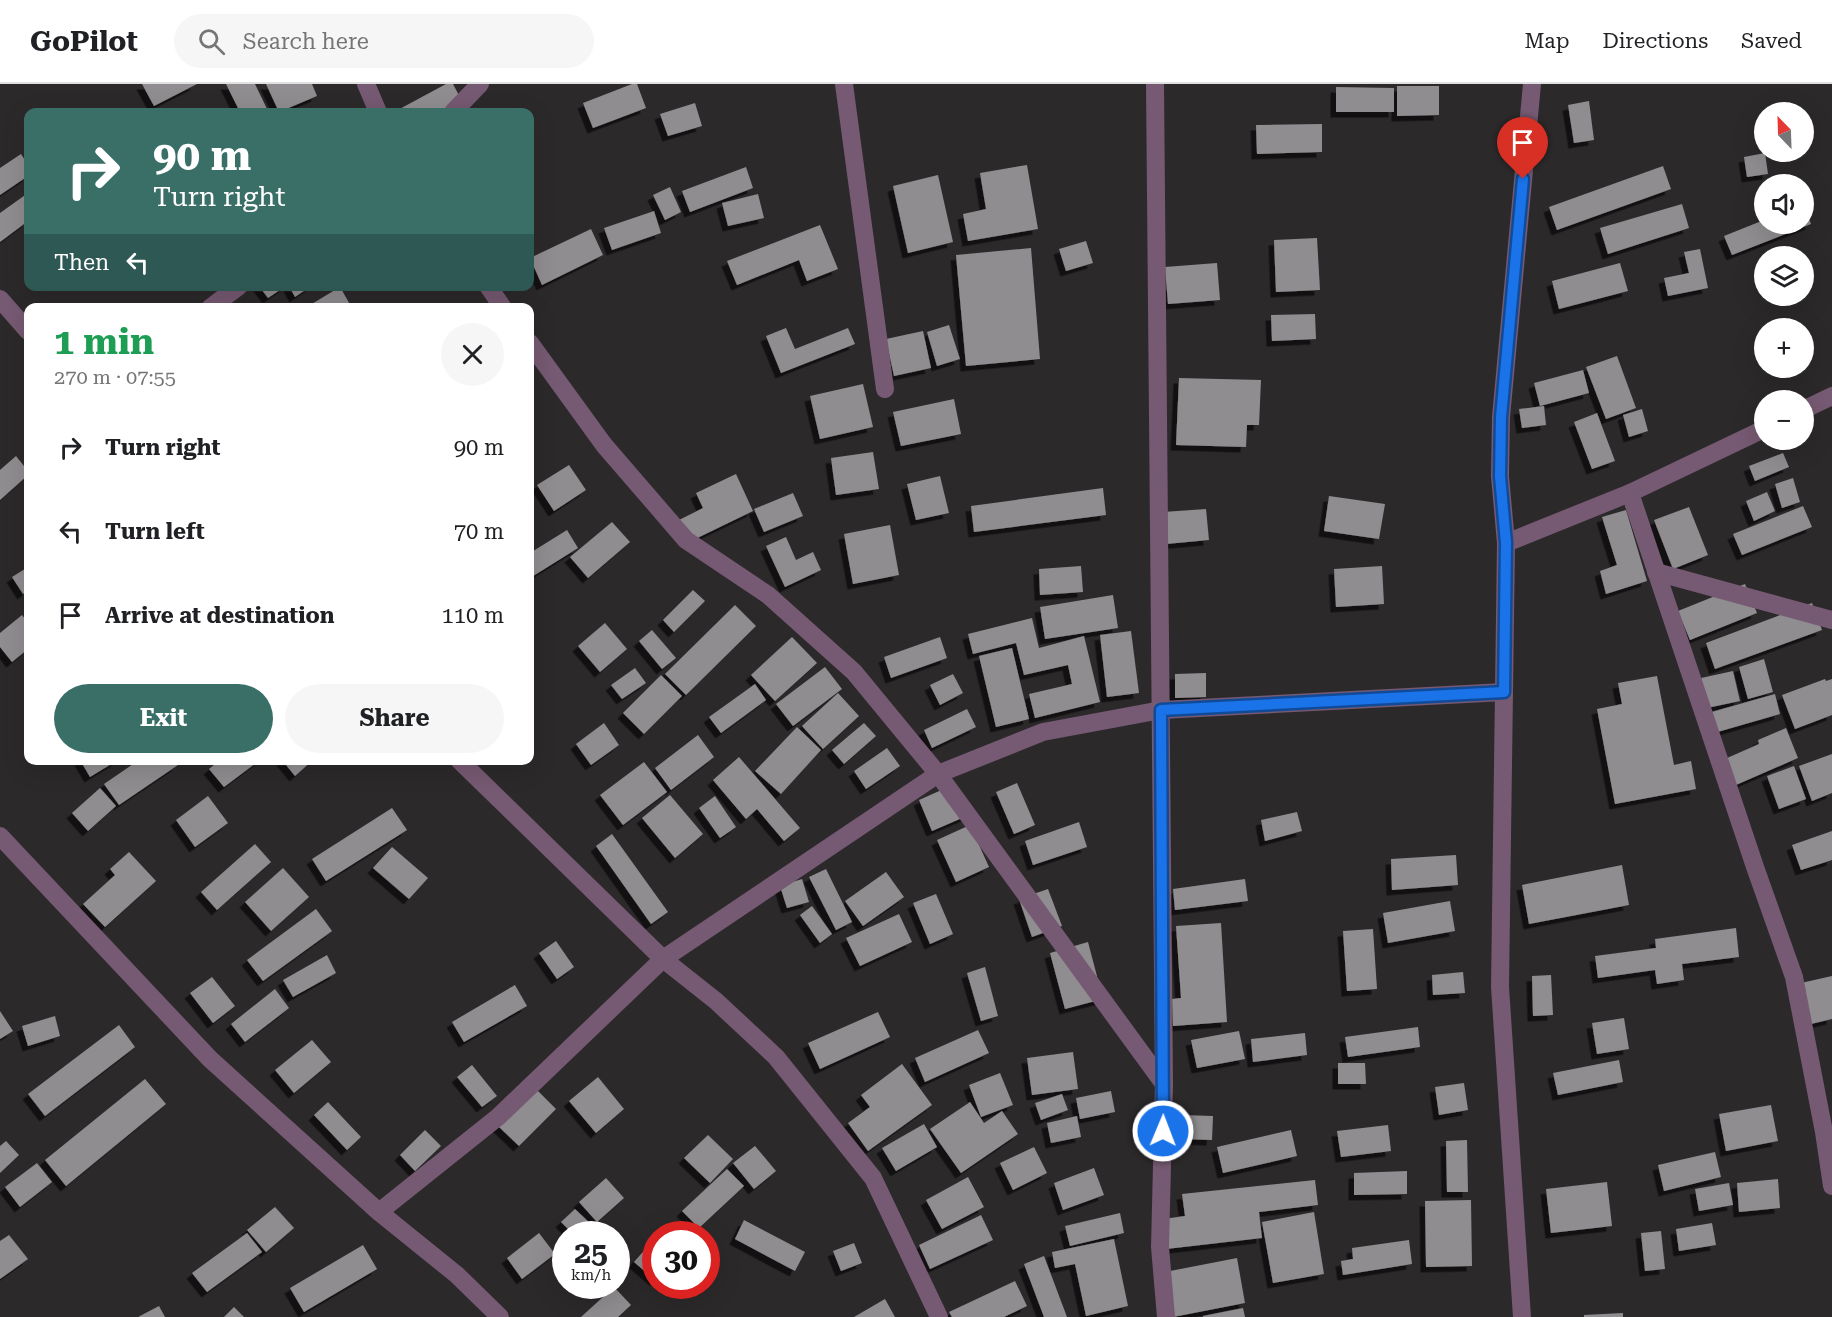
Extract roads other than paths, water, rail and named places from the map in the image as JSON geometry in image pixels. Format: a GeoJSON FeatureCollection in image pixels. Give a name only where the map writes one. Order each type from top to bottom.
{"type":"FeatureCollection","features":[{"type":"Feature","properties":{"kind":"street"},"geometry":{"type":"LineString","coordinates":[[366,84],[376,108]]}},
{"type":"Feature","properties":{"kind":"street"},"geometry":{"type":"LineString","coordinates":[[457,108],[480,84]]}},
{"type":"Feature","properties":{"kind":"street"},"geometry":{"type":"LineString","coordinates":[[844,84],[885,388]]}},
{"type":"Feature","properties":{"kind":"street"},"geometry":{"type":"LineString","coordinates":[[1155,84],[1164,1084],[1160,1247],[1166,1317]]}},
{"type":"Feature","properties":{"kind":"street"},"geometry":{"type":"LineString","coordinates":[[1522,1317],[1500,987],[1506,543],[1500,476],[1501,417],[1532,84]]}},
{"type":"Feature","properties":{"kind":"street"},"geometry":{"type":"LineString","coordinates":[[216,303],[232,291]]}},
{"type":"Feature","properties":{"kind":"street"},"geometry":{"type":"LineString","coordinates":[[0,299],[24,327]]}},
{"type":"Feature","properties":{"kind":"street"},"geometry":{"type":"LineString","coordinates":[[534,349],[604,445],[686,540],[768,595],[854,672],[938,774],[1164,1084]]}},
{"type":"Feature","properties":{"kind":"street"},"geometry":{"type":"LineString","coordinates":[[1814,405],[1832,396]]}},
{"type":"Feature","properties":{"kind":"street"},"geometry":{"type":"LineString","coordinates":[[1506,543],[1630,493],[1754,434]]}},
{"type":"Feature","properties":{"kind":"street"},"geometry":{"type":"LineString","coordinates":[[1630,493],[1794,977],[1832,1186]]}},
{"type":"Feature","properties":{"kind":"street"},"geometry":{"type":"LineString","coordinates":[[1656,572],[1832,620]]}},
{"type":"Feature","properties":{"kind":"street"},"geometry":{"type":"LineString","coordinates":[[379,1212],[498,1117],[663,959],[938,774],[1043,732],[1161,710],[1504,692]]}},
{"type":"Feature","properties":{"kind":"street"},"geometry":{"type":"LineString","coordinates":[[464,765],[663,959],[716,1001],[776,1057],[873,1178],[939,1317]]}},
{"type":"Feature","properties":{"kind":"street"},"geometry":{"type":"LineString","coordinates":[[0,836],[210,1059],[379,1212],[457,1275],[500,1317]]}}]}
